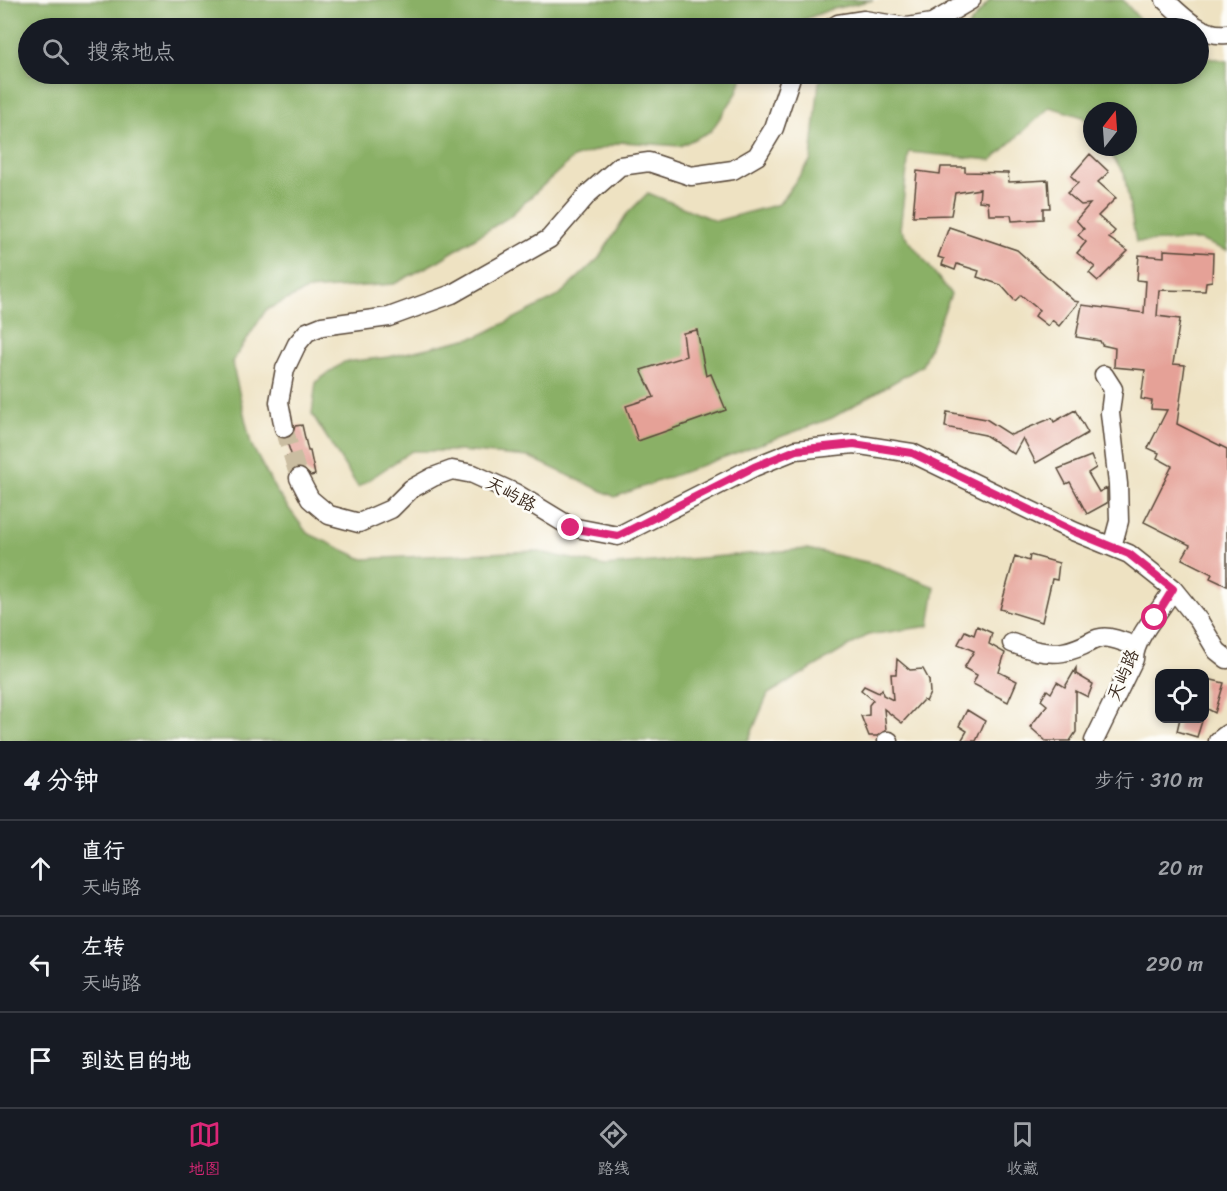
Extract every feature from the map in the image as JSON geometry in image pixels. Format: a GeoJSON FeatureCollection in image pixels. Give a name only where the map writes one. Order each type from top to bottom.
{"type":"FeatureCollection","features":[{"type":"Feature","properties":{"kind":"street"},"geometry":{"type":"LineString","coordinates":[[940,18],[971,0]]}},
{"type":"Feature","properties":{"kind":"street"},"geometry":{"type":"LineString","coordinates":[[1165,0],[1184,18]]}},
{"type":"Feature","properties":{"kind":"street"},"geometry":{"type":"LineString","coordinates":[[1209,32],[1217,35],[1227,34]]}},
{"type":"Feature","properties":{"kind":"street"},"geometry":{"type":"LineString","coordinates":[[284,428],[279,402],[285,369],[297,344],[307,332],[322,326],[389,317],[452,294],[549,239],[588,194],[620,166],[649,162],[691,176],[733,170],[757,156],[774,128],[789,84]]}},
{"type":"Feature","properties":{"kind":"street"},"geometry":{"type":"LineString","coordinates":[[1104,375],[1113,389],[1110,413],[1118,484],[1119,521],[1112,547]]}},
{"type":"Feature","properties":{"kind":"street","name":"天屿路"},"geometry":{"type":"LineString","coordinates":[[299,478],[310,499],[329,515],[359,523],[391,509],[411,489],[452,470],[473,474],[515,493],[571,528],[618,536],[754,467],[796,450],[854,444],[912,453],[1073,531],[1129,554],[1173,589],[1163,609],[1134,646],[1134,659],[1094,741]]}},
{"type":"Feature","properties":{"kind":"street"},"geometry":{"type":"LineString","coordinates":[[1173,589],[1199,621],[1217,651],[1227,659]]}},
{"type":"Feature","properties":{"kind":"street"},"geometry":{"type":"LineString","coordinates":[[1012,643],[1041,652],[1063,652],[1096,637],[1113,637],[1134,646]]}},
{"type":"Feature","properties":{"kind":"street"},"geometry":{"type":"LineString","coordinates":[[1218,741],[1227,734]]}},
{"type":"Feature","properties":{"kind":"green space"},"geometry":{"type":"Polygon","coordinates":[[[0,0],[873,0],[829,10],[808,18],[18,18],[18,84],[740,84],[737,93],[711,131],[680,146],[622,142],[573,158],[509,217],[438,261],[394,284],[307,290],[266,310],[232,362],[251,444],[276,491],[307,533],[363,559],[535,551],[605,566],[807,549],[876,564],[935,587],[929,626],[868,635],[768,694],[748,741],[0,741],[0,0]]]}},
{"type":"Feature","properties":{"kind":"green space"},"geometry":{"type":"Polygon","coordinates":[[[990,0],[1123,0],[1138,18],[975,18],[990,0]]]}},
{"type":"Feature","properties":{"kind":"green space"},"geometry":{"type":"Polygon","coordinates":[[[1209,57],[1227,61],[1227,251],[1200,240],[1136,242],[1124,173],[1112,156],[1137,156],[1137,102],[1083,102],[1083,117],[1050,107],[992,160],[909,152],[900,229],[951,294],[922,366],[832,418],[615,497],[529,457],[460,451],[412,451],[358,487],[312,414],[316,382],[344,362],[389,357],[479,336],[557,297],[599,258],[626,215],[648,193],[716,221],[779,204],[811,160],[819,84],[1209,84],[1209,57]]]}},
{"type":"Feature","properties":{"kind":"building"},"geometry":{"type":"Polygon","coordinates":[[[1088,156],[1092,156],[1109,172],[1098,182],[1116,198],[1098,216],[1115,231],[1109,238],[1128,251],[1098,281],[1089,273],[1095,267],[1077,253],[1086,242],[1078,235],[1084,229],[1076,220],[1090,204],[1081,205],[1067,193],[1078,183],[1071,176],[1088,156]]]}},
{"type":"Feature","properties":{"kind":"building"},"geometry":{"type":"Polygon","coordinates":[[[941,167],[965,167],[965,172],[1008,173],[1009,182],[1048,180],[1050,208],[1043,208],[1043,219],[1012,221],[1011,215],[989,215],[988,202],[979,201],[980,189],[955,193],[951,215],[913,216],[917,171],[940,174],[941,167]]]}},
{"type":"Feature","properties":{"kind":"building"},"geometry":{"type":"Polygon","coordinates":[[[949,227],[1017,250],[1074,301],[1079,302],[1059,326],[1052,320],[1048,326],[1035,316],[1039,310],[1021,295],[1015,301],[1001,285],[977,277],[979,271],[957,264],[955,270],[942,265],[944,259],[938,257],[949,227]]]}},
{"type":"Feature","properties":{"kind":"building"},"geometry":{"type":"Polygon","coordinates":[[[1164,250],[1213,253],[1212,281],[1206,282],[1205,291],[1159,290],[1157,316],[1180,319],[1173,364],[1185,365],[1177,424],[1227,449],[1227,586],[1210,578],[1212,574],[1182,559],[1190,545],[1144,522],[1172,466],[1157,458],[1159,453],[1148,448],[1167,410],[1151,409],[1152,401],[1141,399],[1145,370],[1114,367],[1115,348],[1102,345],[1100,341],[1076,337],[1082,305],[1144,313],[1146,281],[1137,280],[1139,255],[1164,257],[1164,250]]]}},
{"type":"Feature","properties":{"kind":"building"},"geometry":{"type":"Polygon","coordinates":[[[697,330],[706,376],[711,374],[726,410],[638,441],[626,406],[654,397],[641,370],[686,356],[683,333],[697,330]]]}},
{"type":"Feature","properties":{"kind":"building"},"geometry":{"type":"Polygon","coordinates":[[[1075,410],[1088,433],[1036,463],[1023,438],[1014,454],[985,435],[945,427],[947,412],[986,419],[1011,435],[1052,418],[1054,422],[1075,410]]]}},
{"type":"Feature","properties":{"kind":"building"},"geometry":{"type":"Polygon","coordinates":[[[302,425],[315,475],[311,476],[300,467],[289,472],[287,456],[292,457],[286,439],[292,436],[295,426],[302,425]]]}},
{"type":"Feature","properties":{"kind":"building"},"geometry":{"type":"Polygon","coordinates":[[[1091,456],[1096,468],[1088,473],[1099,492],[1107,488],[1107,503],[1087,514],[1070,482],[1066,484],[1058,469],[1091,456]]]}},
{"type":"Feature","properties":{"kind":"building"},"geometry":{"type":"Polygon","coordinates":[[[1030,555],[1059,563],[1057,580],[1052,579],[1042,622],[1000,609],[1015,556],[1029,561],[1030,555]]]}},
{"type":"Feature","properties":{"kind":"building"},"geometry":{"type":"Polygon","coordinates":[[[977,626],[992,633],[989,644],[1005,653],[999,672],[1017,681],[1008,702],[973,684],[977,675],[964,668],[974,651],[958,644],[965,631],[974,635],[977,626]]]}},
{"type":"Feature","properties":{"kind":"building"},"geometry":{"type":"Polygon","coordinates":[[[897,659],[910,670],[923,669],[929,680],[930,693],[926,702],[923,700],[902,723],[884,709],[886,730],[877,736],[869,736],[861,716],[869,715],[869,705],[873,700],[861,690],[864,686],[879,693],[882,689],[883,695],[893,700],[891,674],[896,674],[897,659]]]}},
{"type":"Feature","properties":{"kind":"building"},"geometry":{"type":"Polygon","coordinates":[[[1076,668],[1076,674],[1093,684],[1088,697],[1076,691],[1076,732],[1070,741],[1046,741],[1030,727],[1047,705],[1041,700],[1047,690],[1051,693],[1057,682],[1065,687],[1076,668]]]}},
{"type":"Feature","properties":{"kind":"building"},"geometry":{"type":"Polygon","coordinates":[[[1209,679],[1224,683],[1215,713],[1209,710],[1209,679]]]}},
{"type":"Feature","properties":{"kind":"building"},"geometry":{"type":"Polygon","coordinates":[[[967,710],[985,721],[976,741],[961,741],[967,731],[959,726],[967,710]]]}},
{"type":"Feature","properties":{"kind":"building"},"geometry":{"type":"Polygon","coordinates":[[[1179,723],[1201,723],[1197,737],[1177,731],[1179,723]]]}},
{"type":"Feature","properties":{"kind":"tunnel"},"geometry":{"type":"LineString","coordinates":[[284,428],[299,478]]}},
{"type":"Feature","properties":{"kind":"route"},"geometry":{"type":"LineString","coordinates":[[571,528],[618,536],[754,467],[796,450],[854,444],[912,453],[1073,531],[1129,554],[1173,589],[1163,609],[1155,618]]}}]}
